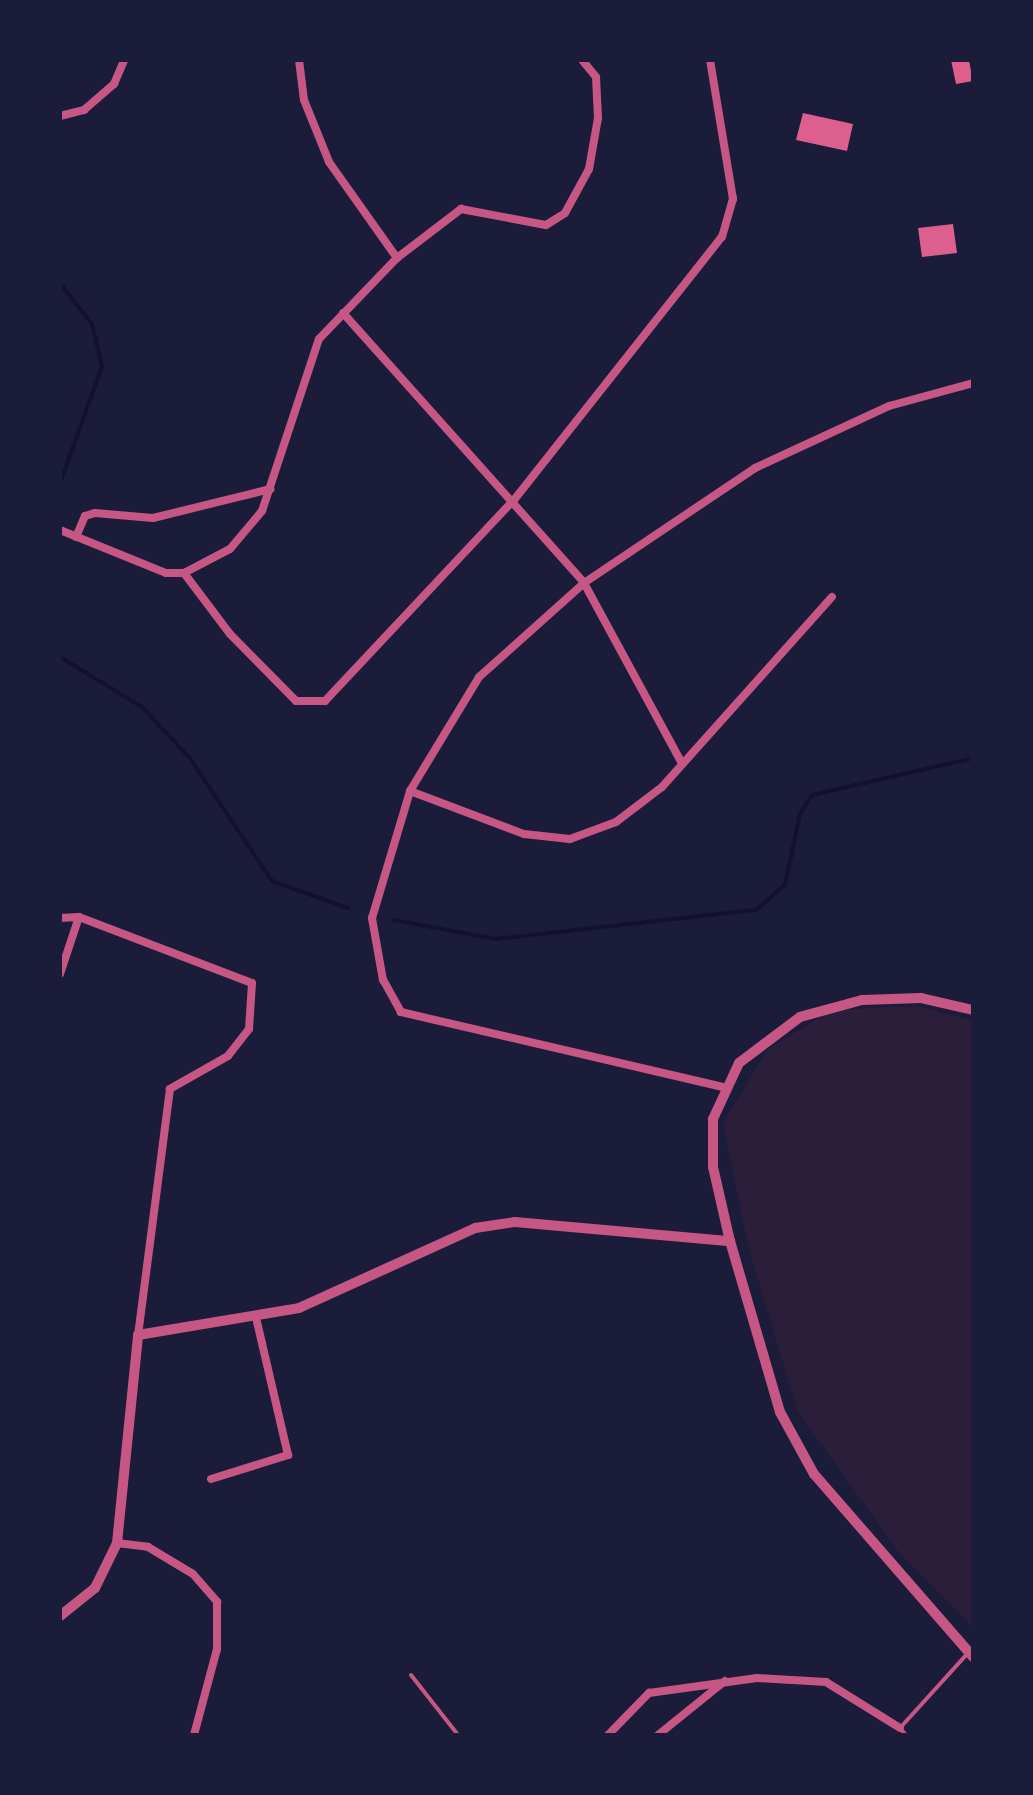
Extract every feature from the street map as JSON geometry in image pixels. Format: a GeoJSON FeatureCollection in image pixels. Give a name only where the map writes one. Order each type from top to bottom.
{"type":"FeatureCollection","features":[{"type":"Feature","properties":{"kind":"street"},"geometry":{"type":"LineString","coordinates":[[60,116],[84,110],[114,84],[124,60]]}},
{"type":"Feature","properties":{"kind":"street"},"geometry":{"type":"LineString","coordinates":[[299,60],[322,148],[397,258]]}},
{"type":"Feature","properties":{"kind":"street"},"geometry":{"type":"LineString","coordinates":[[270,489],[153,518],[95,513],[85,516],[68,534],[147,569],[184,573],[247,533],[270,489],[298,385],[319,339],[397,258],[461,209],[546,225],[565,213],[589,169],[598,118],[596,77],[582,60]]}},
{"type":"Feature","properties":{"kind":"street"},"geometry":{"type":"LineString","coordinates":[[184,573],[230,634],[296,701],[325,701],[514,500],[722,237],[733,199],[710,60]]}},
{"type":"Feature","properties":{"kind":"street"},"geometry":{"type":"LineString","coordinates":[[343,313],[514,500],[584,583],[681,762]]}},
{"type":"Feature","properties":{"kind":"street"},"geometry":{"type":"LineString","coordinates":[[723,1087],[401,1012],[383,980],[372,918],[410,791],[479,677],[584,583],[709,492],[767,461],[889,406],[973,383]]}},
{"type":"Feature","properties":{"kind":"street"},"geometry":{"type":"LineString","coordinates":[[410,791],[463,817],[570,839],[616,822],[681,762],[832,597]]}},
{"type":"Feature","properties":{"kind":"street"},"geometry":{"type":"LineString","coordinates":[[60,974],[79,917]]}},
{"type":"Feature","properties":{"kind":"street"},"geometry":{"type":"LineString","coordinates":[[60,918],[79,917],[238,975],[252,983],[256,1005],[249,1029],[228,1056],[170,1089],[138,1335],[117,1543],[95,1588],[60,1616]]}},
{"type":"Feature","properties":{"kind":"street"},"geometry":{"type":"LineString","coordinates":[[971,1655],[814,1474],[780,1412],[730,1241],[713,1167],[713,1119],[723,1087],[756,1046],[800,1017],[862,1000],[921,998],[973,1010]]}},
{"type":"Feature","properties":{"kind":"street"},"geometry":{"type":"LineString","coordinates":[[138,1335],[256,1318],[345,1292],[475,1228],[515,1222],[730,1241]]}},
{"type":"Feature","properties":{"kind":"street"},"geometry":{"type":"LineString","coordinates":[[211,1479],[288,1455],[256,1318]]}},
{"type":"Feature","properties":{"kind":"street"},"geometry":{"type":"LineString","coordinates":[[117,1543],[148,1547],[193,1574],[217,1602],[217,1649],[194,1735]]}},
{"type":"Feature","properties":{"kind":"street"},"geometry":{"type":"LineString","coordinates":[[608,1735],[649,1693],[726,1681],[826,1682],[903,1732]]}},
{"type":"Feature","properties":{"kind":"street"},"geometry":{"type":"LineString","coordinates":[[658,1735],[726,1681]]}},
{"type":"Feature","properties":{"kind":"lane"},"geometry":{"type":"LineString","coordinates":[[903,1732],[971,1655]]}},
{"type":"Feature","properties":{"kind":"lane"},"geometry":{"type":"LineString","coordinates":[[411,1675],[458,1735]]}},
{"type":"Feature","properties":{"kind":"shaded area"},"geometry":{"type":"Polygon","coordinates":[[[918,1006],[973,1021],[973,1627],[899,1553],[797,1410],[748,1246],[723,1123],[768,1049],[832,1010],[918,1006]]]}},
{"type":"Feature","properties":{"kind":"building"},"geometry":{"type":"Polygon","coordinates":[[[951,60],[969,60],[973,81],[956,84],[951,60]]]}},
{"type":"Feature","properties":{"kind":"building"},"geometry":{"type":"Polygon","coordinates":[[[803,113],[853,124],[847,151],[796,140],[803,113]]]}},
{"type":"Feature","properties":{"kind":"building"},"geometry":{"type":"Polygon","coordinates":[[[953,224],[957,253],[922,257],[918,228],[953,224]]]}},
{"type":"Feature","properties":{"kind":"waterway"},"geometry":{"type":"LineString","coordinates":[[60,283],[92,324],[102,366],[60,483]]}},
{"type":"Feature","properties":{"kind":"waterway"},"geometry":{"type":"LineString","coordinates":[[60,657],[142,707],[189,757],[272,881],[348,908]]}},
{"type":"Feature","properties":{"kind":"waterway"},"geometry":{"type":"LineString","coordinates":[[394,920],[496,939],[756,910],[785,885],[800,814],[812,795],[973,758]]}}]}
